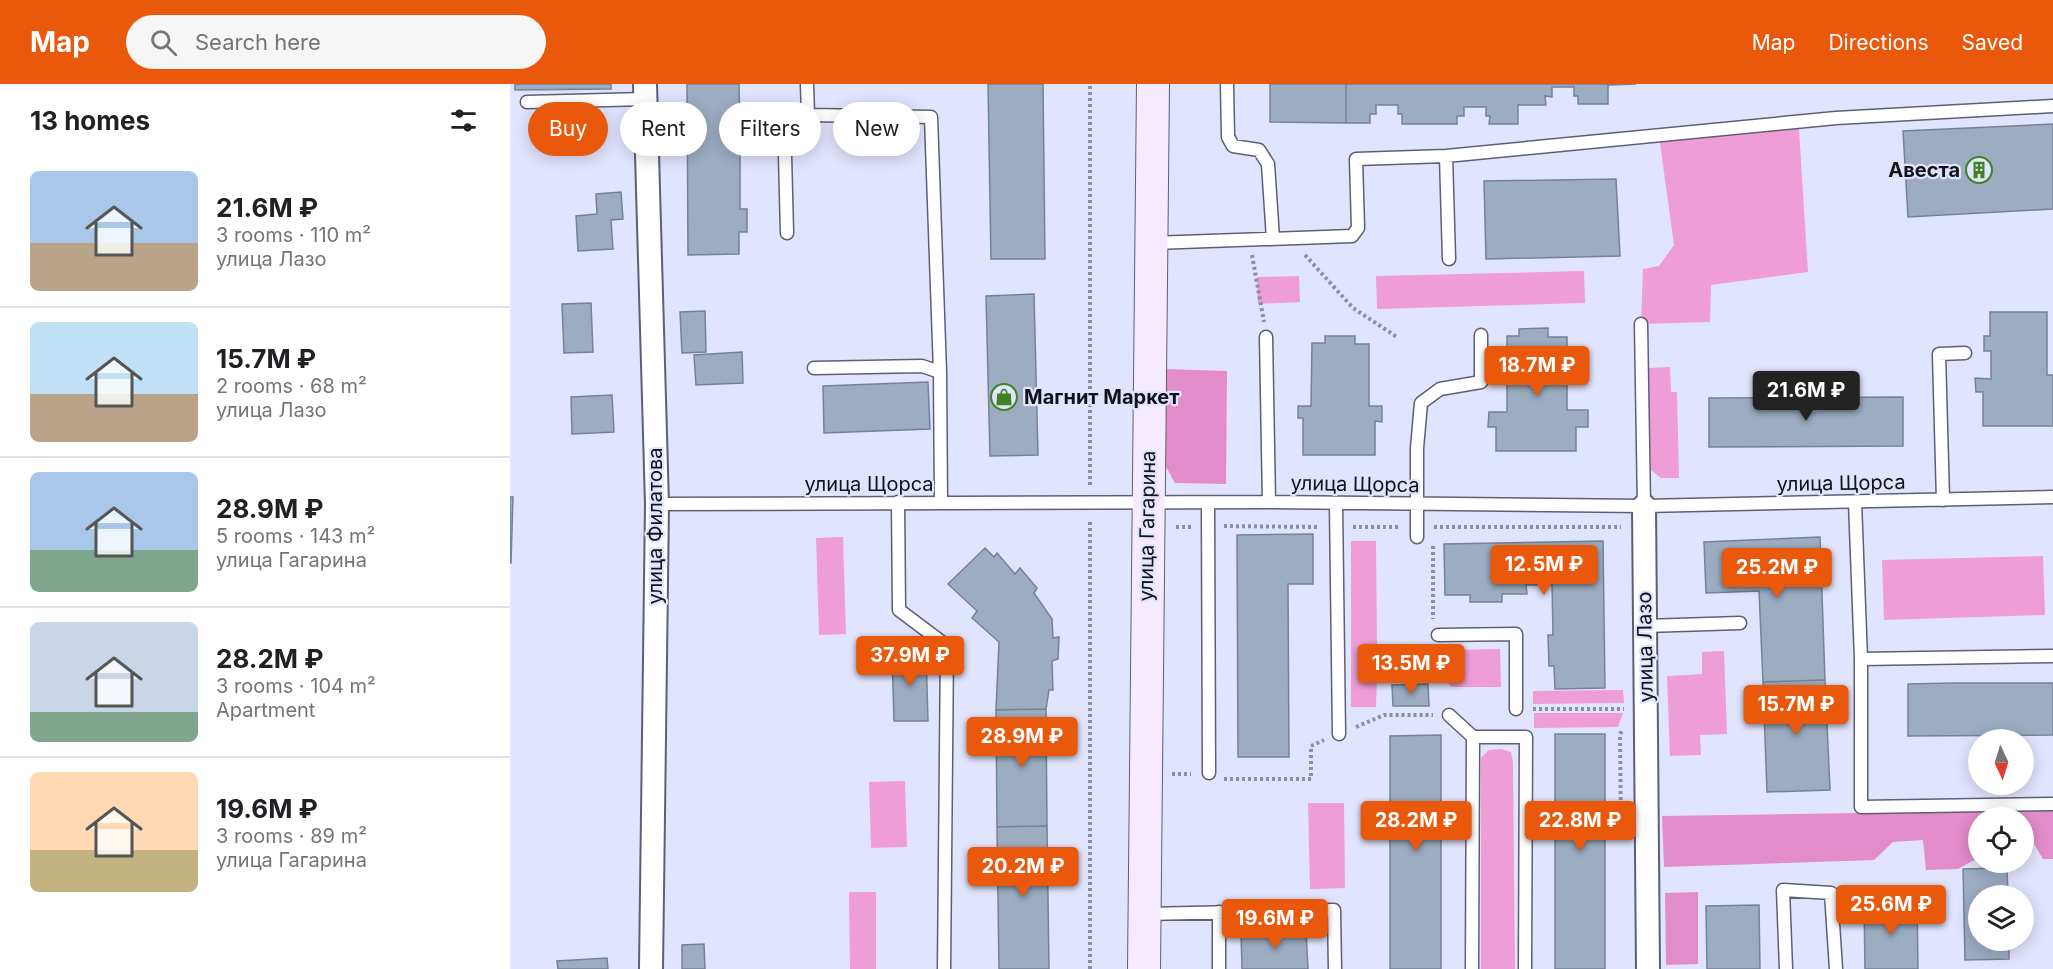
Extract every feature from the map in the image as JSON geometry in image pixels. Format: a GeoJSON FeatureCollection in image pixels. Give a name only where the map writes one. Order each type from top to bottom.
{"type":"FeatureCollection","features":[{"type":"Feature","properties":{"kind":"main road","name":"улица Гагарина"},"geometry":{"type":"LineString","coordinates":[[1144,969],[1153,84]]}},
{"type":"Feature","properties":{"kind":"street","name":"улица Филатова"},"geometry":{"type":"LineString","coordinates":[[646,92],[657,504],[651,969]]}},
{"type":"Feature","properties":{"kind":"street","name":"улица Лазо"},"geometry":{"type":"LineString","coordinates":[[1644,506],[1648,969]]}},
{"type":"Feature","properties":{"kind":"lane"},"geometry":{"type":"LineString","coordinates":[[807,84],[808,102]]}},
{"type":"Feature","properties":{"kind":"lane"},"geometry":{"type":"LineString","coordinates":[[1227,84],[1228,137],[1233,146],[1259,150],[1268,164],[1273,238]]}},
{"type":"Feature","properties":{"kind":"lane"},"geometry":{"type":"LineString","coordinates":[[527,102],[646,92]]}},
{"type":"Feature","properties":{"kind":"lane"},"geometry":{"type":"LineString","coordinates":[[1151,243],[1352,236],[1358,228],[1356,159],[1446,156],[1836,118],[2053,106]]}},
{"type":"Feature","properties":{"kind":"lane"},"geometry":{"type":"LineString","coordinates":[[821,115],[931,117],[940,372],[941,503]]}},
{"type":"Feature","properties":{"kind":"lane"},"geometry":{"type":"LineString","coordinates":[[785,156],[787,233]]}},
{"type":"Feature","properties":{"kind":"lane"},"geometry":{"type":"LineString","coordinates":[[1446,156],[1449,259]]}},
{"type":"Feature","properties":{"kind":"lane","name":"улица Лазо"},"geometry":{"type":"LineString","coordinates":[[1641,324],[1644,506]]}},
{"type":"Feature","properties":{"kind":"lane"},"geometry":{"type":"LineString","coordinates":[[1417,532],[1418,448],[1422,403],[1440,389],[1481,382],[1480,335]]}},
{"type":"Feature","properties":{"kind":"lane"},"geometry":{"type":"LineString","coordinates":[[1266,337],[1269,502]]}},
{"type":"Feature","properties":{"kind":"lane"},"geometry":{"type":"LineString","coordinates":[[1943,500],[1939,354],[1965,353]]}},
{"type":"Feature","properties":{"kind":"lane"},"geometry":{"type":"LineString","coordinates":[[814,368],[922,366],[940,372]]}},
{"type":"Feature","properties":{"kind":"lane","name":"улица Щорса"},"geometry":{"type":"LineString","coordinates":[[657,504],[1269,502],[1644,506],[2053,497]]}},
{"type":"Feature","properties":{"kind":"lane"},"geometry":{"type":"LineString","coordinates":[[898,502],[899,610],[947,646],[944,969]]}},
{"type":"Feature","properties":{"kind":"lane"},"geometry":{"type":"LineString","coordinates":[[1855,502],[1861,659],[1862,807],[2053,804]]}},
{"type":"Feature","properties":{"kind":"lane"},"geometry":{"type":"LineString","coordinates":[[1208,503],[1209,773]]}},
{"type":"Feature","properties":{"kind":"lane"},"geometry":{"type":"LineString","coordinates":[[1336,504],[1339,734]]}},
{"type":"Feature","properties":{"kind":"lane"},"geometry":{"type":"LineString","coordinates":[[1645,626],[1740,623]]}},
{"type":"Feature","properties":{"kind":"lane"},"geometry":{"type":"LineString","coordinates":[[1438,635],[1516,634],[1522,709]]}},
{"type":"Feature","properties":{"kind":"lane"},"geometry":{"type":"LineString","coordinates":[[1861,659],[2053,656]]}},
{"type":"Feature","properties":{"kind":"lane"},"geometry":{"type":"LineString","coordinates":[[1449,715],[1473,737],[1526,737],[1525,969]]}},
{"type":"Feature","properties":{"kind":"lane"},"geometry":{"type":"LineString","coordinates":[[1472,969],[1473,737]]}},
{"type":"Feature","properties":{"kind":"lane"},"geometry":{"type":"LineString","coordinates":[[1786,969],[1783,890],[1831,893],[1836,969]]}},
{"type":"Feature","properties":{"kind":"lane"},"geometry":{"type":"LineString","coordinates":[[1144,914],[1334,910],[1335,969]]}},
{"type":"Feature","properties":{"kind":"lane"},"geometry":{"type":"LineString","coordinates":[[1219,912],[1219,969]]}},
{"type":"Feature","properties":{"kind":"path"},"geometry":{"type":"LineString","coordinates":[[1090,84],[1090,969]]}},
{"type":"Feature","properties":{"kind":"path"},"geometry":{"type":"LineString","coordinates":[[1290,238],[1353,308],[1397,337]]}},
{"type":"Feature","properties":{"kind":"path"},"geometry":{"type":"LineString","coordinates":[[1249,240],[1266,337]]}},
{"type":"Feature","properties":{"kind":"path"},"geometry":{"type":"LineString","coordinates":[[1166,527],[1336,527],[1417,532]]}},
{"type":"Feature","properties":{"kind":"path"},"geometry":{"type":"LineString","coordinates":[[1433,527],[1628,527]]}},
{"type":"Feature","properties":{"kind":"path"},"geometry":{"type":"LineString","coordinates":[[1522,709],[1630,709],[1627,717]]}},
{"type":"Feature","properties":{"kind":"path"},"geometry":{"type":"LineString","coordinates":[[1209,773],[1221,779],[1311,779],[1311,746],[1384,714],[1449,715]]}},
{"type":"Feature","properties":{"kind":"path"},"geometry":{"type":"LineString","coordinates":[[1621,840],[1620,735],[1623,726]]}},
{"type":"Feature","properties":{"kind":"shaded area"},"geometry":{"type":"Polygon","coordinates":[[[1799,129],[1808,272],[1711,285],[1710,322],[1641,324],[1643,269],[1659,266],[1674,245],[1659,136],[1799,129]]]}},
{"type":"Feature","properties":{"kind":"shaded area"},"geometry":{"type":"Polygon","coordinates":[[[1584,271],[1585,303],[1377,309],[1376,276],[1584,271]]]}},
{"type":"Feature","properties":{"kind":"shaded area"},"geometry":{"type":"Polygon","coordinates":[[[1299,276],[1300,302],[1258,304],[1257,277],[1299,276]]]}},
{"type":"Feature","properties":{"kind":"shaded area"},"geometry":{"type":"Polygon","coordinates":[[[1670,367],[1671,392],[1677,392],[1679,478],[1661,478],[1651,470],[1648,368],[1670,367]]]}},
{"type":"Feature","properties":{"kind":"shaded area"},"geometry":{"type":"Polygon","coordinates":[[[1166,369],[1227,371],[1226,484],[1175,483],[1164,463],[1166,369]]]}},
{"type":"Feature","properties":{"kind":"shaded area"},"geometry":{"type":"Polygon","coordinates":[[[843,537],[846,634],[819,635],[816,538],[843,537]]]}},
{"type":"Feature","properties":{"kind":"shaded area"},"geometry":{"type":"Polygon","coordinates":[[[1351,541],[1376,541],[1377,652],[1408,651],[1409,676],[1377,677],[1376,707],[1351,707],[1351,541]]]}},
{"type":"Feature","properties":{"kind":"shaded area"},"geometry":{"type":"Polygon","coordinates":[[[2043,556],[2045,615],[1884,620],[1882,560],[2043,556]]]}},
{"type":"Feature","properties":{"kind":"shaded area"},"geometry":{"type":"Polygon","coordinates":[[[1500,649],[1501,687],[1451,687],[1439,671],[1414,671],[1413,651],[1500,649]]]}},
{"type":"Feature","properties":{"kind":"shaded area"},"geometry":{"type":"Polygon","coordinates":[[[1724,651],[1727,734],[1700,735],[1701,755],[1670,756],[1667,676],[1702,674],[1702,652],[1724,651]]]}},
{"type":"Feature","properties":{"kind":"shaded area"},"geometry":{"type":"Polygon","coordinates":[[[1623,690],[1624,703],[1533,704],[1533,691],[1623,690]]]}},
{"type":"Feature","properties":{"kind":"shaded area"},"geometry":{"type":"Polygon","coordinates":[[[1534,713],[1623,713],[1618,727],[1534,728],[1534,713]]]}},
{"type":"Feature","properties":{"kind":"shaded area"},"geometry":{"type":"Polygon","coordinates":[[[1501,749],[1511,752],[1513,762],[1515,969],[1481,969],[1481,758],[1489,750],[1501,749]]]}},
{"type":"Feature","properties":{"kind":"shaded area"},"geometry":{"type":"Polygon","coordinates":[[[905,781],[907,847],[871,848],[869,782],[905,781]]]}},
{"type":"Feature","properties":{"kind":"shaded area"},"geometry":{"type":"Polygon","coordinates":[[[1308,803],[1344,803],[1345,888],[1310,889],[1308,803]]]}},
{"type":"Feature","properties":{"kind":"shaded area"},"geometry":{"type":"Polygon","coordinates":[[[2034,810],[2053,810],[2053,859],[2043,859],[2034,844],[2034,810]]]}},
{"type":"Feature","properties":{"kind":"shaded area"},"geometry":{"type":"Polygon","coordinates":[[[1968,811],[1968,864],[1958,869],[1926,870],[1923,840],[1893,842],[1874,860],[1664,867],[1662,816],[1968,811]]]}},
{"type":"Feature","properties":{"kind":"shaded area"},"geometry":{"type":"Polygon","coordinates":[[[849,892],[876,892],[876,969],[850,969],[849,892]]]}},
{"type":"Feature","properties":{"kind":"shaded area"},"geometry":{"type":"Polygon","coordinates":[[[1698,892],[1698,964],[1666,965],[1665,893],[1698,892]]]}},
{"type":"Feature","properties":{"kind":"building"},"geometry":{"type":"Polygon","coordinates":[[[515,84],[611,84],[611,89],[515,90],[515,84]]]}},
{"type":"Feature","properties":{"kind":"building"},"geometry":{"type":"Polygon","coordinates":[[[687,84],[739,84],[739,102],[719,102],[719,156],[740,156],[740,209],[747,209],[747,232],[739,232],[739,254],[688,255],[687,156],[707,156],[707,102],[687,102],[687,84]]]}},
{"type":"Feature","properties":{"kind":"building"},"geometry":{"type":"Polygon","coordinates":[[[988,84],[1043,84],[1045,259],[991,259],[988,84]]]}},
{"type":"Feature","properties":{"kind":"building"},"geometry":{"type":"Polygon","coordinates":[[[1270,84],[1346,84],[1346,123],[1270,122],[1270,84]]]}},
{"type":"Feature","properties":{"kind":"building"},"geometry":{"type":"Polygon","coordinates":[[[1346,84],[1636,84],[1608,85],[1608,104],[1578,104],[1578,96],[1574,96],[1574,87],[1552,87],[1552,97],[1545,96],[1546,105],[1518,105],[1518,124],[1489,124],[1490,116],[1486,116],[1486,107],[1464,107],[1464,116],[1457,116],[1457,124],[1402,124],[1402,114],[1398,114],[1398,105],[1376,105],[1376,114],[1370,114],[1370,123],[1346,123],[1346,84]]]}},
{"type":"Feature","properties":{"kind":"building","name":"Авеста"},"geometry":{"type":"Polygon","coordinates":[[[2053,124],[2053,209],[1908,217],[1903,131],[2053,124]]]}},
{"type":"Feature","properties":{"kind":"building"},"geometry":{"type":"Polygon","coordinates":[[[1616,179],[1620,256],[1486,259],[1484,181],[1616,179]]]}},
{"type":"Feature","properties":{"kind":"building"},"geometry":{"type":"Polygon","coordinates":[[[621,192],[623,219],[611,220],[613,249],[578,251],[576,216],[597,214],[596,194],[621,192]]]}},
{"type":"Feature","properties":{"kind":"building"},"geometry":{"type":"Polygon","coordinates":[[[1034,294],[1038,455],[990,456],[986,296],[1034,294]]]}},
{"type":"Feature","properties":{"kind":"building"},"geometry":{"type":"Polygon","coordinates":[[[591,303],[593,352],[564,353],[562,304],[591,303]]]}},
{"type":"Feature","properties":{"kind":"building"},"geometry":{"type":"Polygon","coordinates":[[[705,311],[706,352],[682,353],[680,312],[705,311]]]}},
{"type":"Feature","properties":{"kind":"building"},"geometry":{"type":"Polygon","coordinates":[[[1990,312],[2047,312],[2047,375],[2053,375],[2053,426],[1983,426],[1983,392],[1976,392],[1975,378],[1991,379],[1991,351],[1984,351],[1984,336],[1990,336],[1990,312]]]}},
{"type":"Feature","properties":{"kind":"building"},"geometry":{"type":"Polygon","coordinates":[[[1548,328],[1548,337],[1567,337],[1567,410],[1588,410],[1588,427],[1576,427],[1576,451],[1496,451],[1496,427],[1488,427],[1489,412],[1507,412],[1507,336],[1519,336],[1519,329],[1548,328]]]}},
{"type":"Feature","properties":{"kind":"building"},"geometry":{"type":"Polygon","coordinates":[[[1325,336],[1355,336],[1355,344],[1369,344],[1369,406],[1382,406],[1382,422],[1375,421],[1375,455],[1303,455],[1303,418],[1298,418],[1298,406],[1311,406],[1312,343],[1325,343],[1325,336]]]}},
{"type":"Feature","properties":{"kind":"building"},"geometry":{"type":"Polygon","coordinates":[[[742,352],[743,383],[696,385],[694,355],[742,352]]]}},
{"type":"Feature","properties":{"kind":"building"},"geometry":{"type":"Polygon","coordinates":[[[928,382],[930,429],[824,433],[823,386],[928,382]]]}},
{"type":"Feature","properties":{"kind":"building"},"geometry":{"type":"Polygon","coordinates":[[[612,395],[614,432],[572,434],[571,397],[612,395]]]}},
{"type":"Feature","properties":{"kind":"building"},"geometry":{"type":"Polygon","coordinates":[[[1903,397],[1903,446],[1709,447],[1709,398],[1903,397]]]}},
{"type":"Feature","properties":{"kind":"building"},"geometry":{"type":"Polygon","coordinates":[[[510,497],[513,497],[511,563],[510,563],[510,497]]]}},
{"type":"Feature","properties":{"kind":"building"},"geometry":{"type":"Polygon","coordinates":[[[1313,534],[1313,584],[1288,584],[1289,757],[1238,757],[1237,535],[1313,534]]]}},
{"type":"Feature","properties":{"kind":"building"},"geometry":{"type":"Polygon","coordinates":[[[1820,537],[1825,680],[1763,682],[1759,591],[1706,593],[1704,542],[1820,537]]]}},
{"type":"Feature","properties":{"kind":"building"},"geometry":{"type":"Polygon","coordinates":[[[1603,541],[1605,688],[1555,689],[1554,666],[1549,666],[1548,635],[1553,635],[1552,585],[1526,585],[1527,594],[1502,594],[1502,602],[1470,602],[1470,595],[1445,595],[1444,544],[1603,541]]]}},
{"type":"Feature","properties":{"kind":"building"},"geometry":{"type":"Polygon","coordinates":[[[985,548],[994,557],[997,553],[1015,574],[1020,568],[1037,588],[1034,593],[1052,619],[1053,638],[1059,637],[1058,659],[1052,661],[1053,690],[1049,690],[1046,709],[996,710],[999,642],[972,618],[977,611],[948,584],[985,548]]]}},
{"type":"Feature","properties":{"kind":"building"},"geometry":{"type":"Polygon","coordinates":[[[926,652],[928,721],[894,721],[892,653],[926,652]]]}},
{"type":"Feature","properties":{"kind":"building"},"geometry":{"type":"Polygon","coordinates":[[[1825,680],[1830,790],[1767,792],[1763,682],[1825,680]]]}},
{"type":"Feature","properties":{"kind":"building"},"geometry":{"type":"Polygon","coordinates":[[[2053,683],[2053,735],[2034,735],[2034,729],[1968,729],[1968,736],[1908,736],[1908,684],[2053,683]]]}},
{"type":"Feature","properties":{"kind":"building"},"geometry":{"type":"Polygon","coordinates":[[[1428,684],[1429,706],[1393,706],[1392,685],[1428,684]]]}},
{"type":"Feature","properties":{"kind":"building"},"geometry":{"type":"Polygon","coordinates":[[[1046,709],[1047,826],[997,827],[996,710],[1046,709]]]}},
{"type":"Feature","properties":{"kind":"building"},"geometry":{"type":"Polygon","coordinates":[[[1555,734],[1605,734],[1605,969],[1555,969],[1555,734]]]}},
{"type":"Feature","properties":{"kind":"building"},"geometry":{"type":"Polygon","coordinates":[[[1441,735],[1441,969],[1390,969],[1390,736],[1441,735]]]}},
{"type":"Feature","properties":{"kind":"building"},"geometry":{"type":"Polygon","coordinates":[[[1047,826],[1049,969],[999,969],[997,827],[1047,826]]]}},
{"type":"Feature","properties":{"kind":"building"},"geometry":{"type":"Polygon","coordinates":[[[1963,869],[1968,869],[1968,873],[2007,873],[2008,885],[1968,885],[1968,951],[2009,951],[2009,959],[1965,960],[1963,869]]]}},
{"type":"Feature","properties":{"kind":"building"},"geometry":{"type":"Polygon","coordinates":[[[1917,902],[1918,969],[1865,969],[1864,903],[1917,902]]]}},
{"type":"Feature","properties":{"kind":"building"},"geometry":{"type":"Polygon","coordinates":[[[1759,905],[1760,969],[1707,969],[1706,906],[1759,905]]]}},
{"type":"Feature","properties":{"kind":"building"},"geometry":{"type":"Polygon","coordinates":[[[1306,930],[1308,969],[1242,969],[1241,932],[1306,930]]]}},
{"type":"Feature","properties":{"kind":"building"},"geometry":{"type":"Polygon","coordinates":[[[704,944],[705,969],[682,969],[682,945],[704,944]]]}},
{"type":"Feature","properties":{"kind":"building"},"geometry":{"type":"Polygon","coordinates":[[[607,958],[608,969],[558,969],[557,961],[607,958]]]}},
{"type":"Feature","properties":{"kind":"place","name":"Авеста"},"geometry":{"type":"Point","coordinates":[1979,170]}},
{"type":"Feature","properties":{"kind":"place","name":"Магнит Маркет"},"geometry":{"type":"Point","coordinates":[1004,397]}}]}
